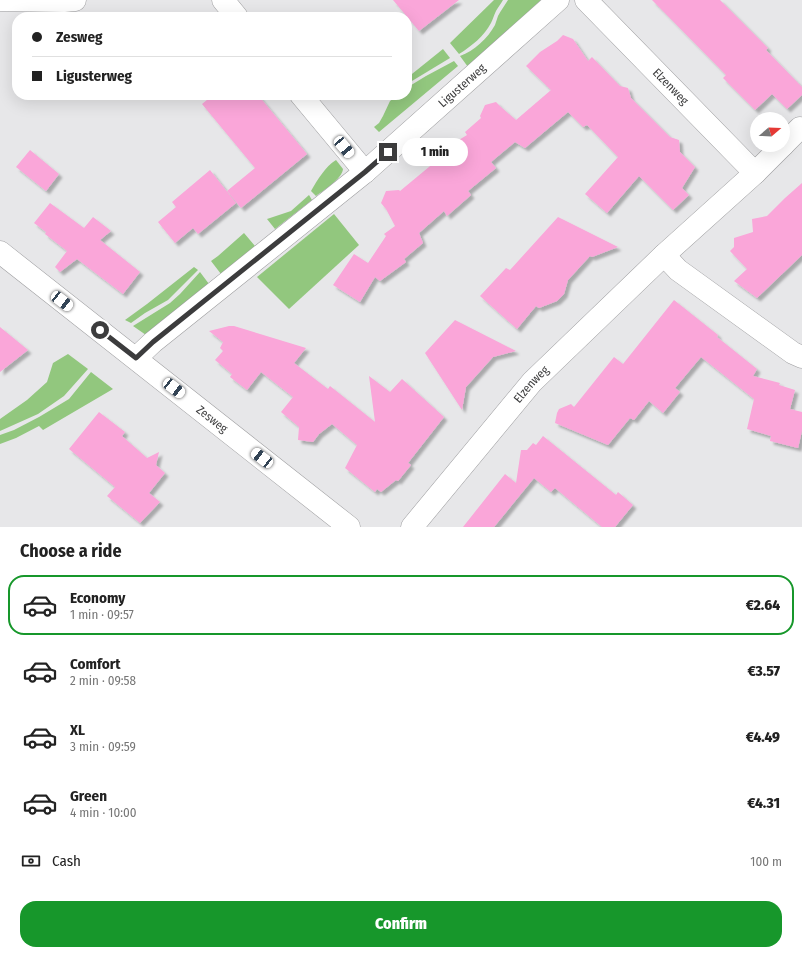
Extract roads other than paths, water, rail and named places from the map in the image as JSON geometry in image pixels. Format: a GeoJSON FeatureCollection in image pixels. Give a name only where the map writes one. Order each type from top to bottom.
{"type":"FeatureCollection","features":[{"type":"Feature","properties":{"kind":"street"},"geometry":{"type":"LineString","coordinates":[[0,0],[75,0]]}},
{"type":"Feature","properties":{"kind":"street"},"geometry":{"type":"LineString","coordinates":[[223,0],[233,12]]}},
{"type":"Feature","properties":{"kind":"street","name":"Ligusterweg"},"geometry":{"type":"LineString","coordinates":[[136,358],[153,342],[365,172],[558,0]]}},
{"type":"Feature","properties":{"kind":"street","name":"Elzenweg"},"geometry":{"type":"LineString","coordinates":[[586,0],[754,173]]}},
{"type":"Feature","properties":{"kind":"street"},"geometry":{"type":"LineString","coordinates":[[305,100],[365,172]]}},
{"type":"Feature","properties":{"kind":"street","name":"Elzenweg"},"geometry":{"type":"LineString","coordinates":[[790,138],[800,128]]}},
{"type":"Feature","properties":{"kind":"street","name":"Elzenweg"},"geometry":{"type":"LineString","coordinates":[[412,527],[532,382],[664,255],[776,152]]}},
{"type":"Feature","properties":{"kind":"street","name":"Zesweg"},"geometry":{"type":"LineString","coordinates":[[0,252],[349,527]]}},
{"type":"Feature","properties":{"kind":"street"},"geometry":{"type":"LineString","coordinates":[[664,255],[678,270],[793,353],[802,357]]}}]}
